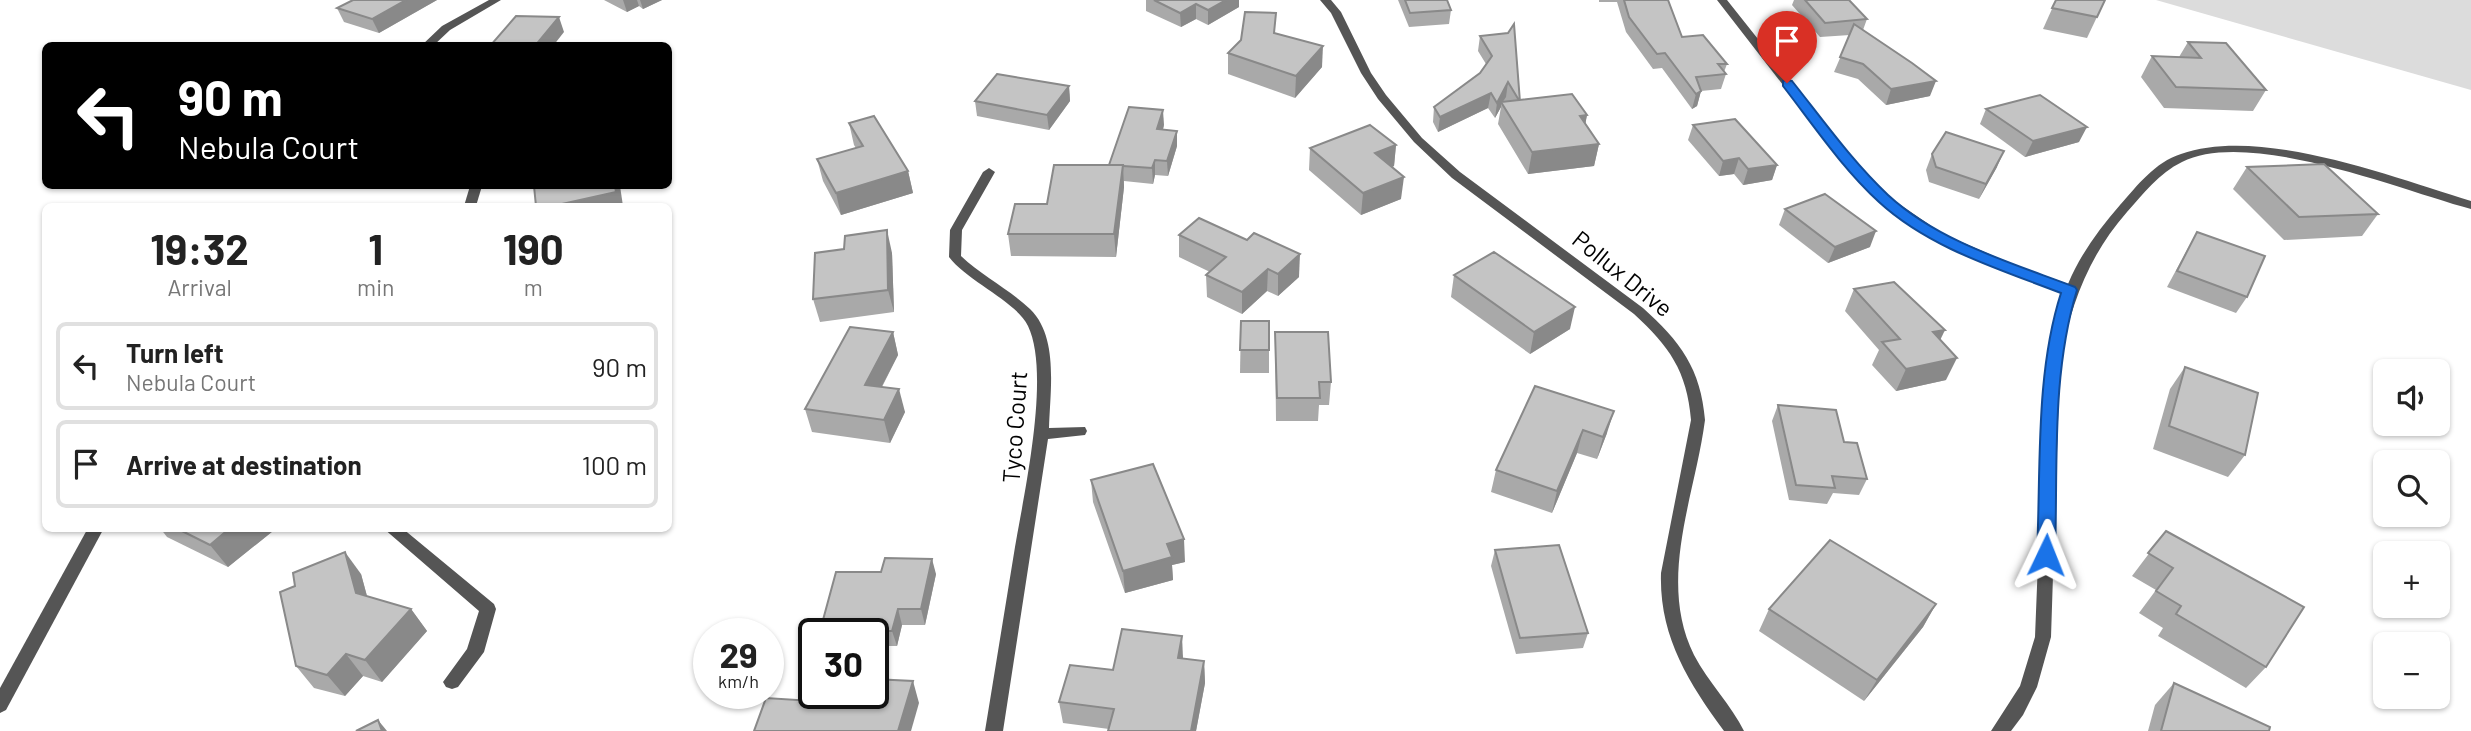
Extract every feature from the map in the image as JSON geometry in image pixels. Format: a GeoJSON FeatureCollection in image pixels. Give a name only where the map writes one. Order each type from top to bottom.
{"type":"FeatureCollection","features":[{"type":"Feature","properties":{"kind":"street"},"geometry":{"type":"LineString","coordinates":[[430,42],[446,28],[496,0]]}},
{"type":"Feature","properties":{"kind":"street","name":"Pollux Drive"},"geometry":{"type":"LineString","coordinates":[[1325,0],[1336,12],[1376,89],[1418,140],[1456,175],[1648,318],[1681,356],[1698,398],[1698,421],[1668,573],[1669,602],[1678,637],[1693,672],[1735,731]]}},
{"type":"Feature","properties":{"kind":"street"},"geometry":{"type":"LineString","coordinates":[[1722,0],[1853,167],[1885,200],[1939,237],[2070,290]]}},
{"type":"Feature","properties":{"kind":"street"},"geometry":{"type":"LineString","coordinates":[[2000,731],[2028,691],[2043,637],[2053,360],[2060,322],[2070,290],[2092,248],[2112,220],[2136,194],[2183,156],[2206,151],[2253,149],[2280,153],[2471,205]]}},
{"type":"Feature","properties":{"kind":"street","name":"Tyco Court"},"geometry":{"type":"LineString","coordinates":[[989,172],[956,230],[955,257],[1037,325],[1042,387],[1041,434],[994,731]]}},
{"type":"Feature","properties":{"kind":"street"},"geometry":{"type":"LineString","coordinates":[[1041,434],[1080,430]]}},
{"type":"Feature","properties":{"kind":"street"},"geometry":{"type":"LineString","coordinates":[[0,705],[94,532]]}},
{"type":"Feature","properties":{"kind":"street"},"geometry":{"type":"LineString","coordinates":[[396,532],[488,609],[475,652],[452,682]]}},
{"type":"Feature","properties":{"kind":"shaded area"},"geometry":{"type":"Polygon","coordinates":[[[2156,0],[2471,0],[2471,90],[2156,0]]]}},
{"type":"Feature","properties":{"kind":"building"},"geometry":{"type":"Polygon","coordinates":[[[353,0],[406,0],[372,19],[337,8],[353,0]]]}},
{"type":"Feature","properties":{"kind":"building"},"geometry":{"type":"Polygon","coordinates":[[[1154,0],[1226,0],[1208,10],[1196,4],[1180,13],[1154,0]]]}},
{"type":"Feature","properties":{"kind":"building"},"geometry":{"type":"Polygon","coordinates":[[[1405,0],[1447,0],[1451,10],[1410,13],[1405,0]]]}},
{"type":"Feature","properties":{"kind":"building"},"geometry":{"type":"Polygon","coordinates":[[[1624,0],[1668,0],[1682,37],[1703,35],[1727,64],[1718,64],[1726,74],[1696,77],[1701,91],[1696,94],[1665,53],[1657,54],[1629,17],[1624,0]]]}},
{"type":"Feature","properties":{"kind":"building"},"geometry":{"type":"Polygon","coordinates":[[[1805,0],[1849,0],[1867,19],[1825,23],[1805,0]]]}},
{"type":"Feature","properties":{"kind":"building"},"geometry":{"type":"Polygon","coordinates":[[[2056,0],[2105,0],[2097,17],[2052,8],[2056,0]]]}},
{"type":"Feature","properties":{"kind":"building"},"geometry":{"type":"Polygon","coordinates":[[[1245,12],[1276,13],[1274,33],[1323,46],[1296,76],[1228,53],[1241,40],[1245,12]]]}},
{"type":"Feature","properties":{"kind":"building"},"geometry":{"type":"Polygon","coordinates":[[[516,16],[559,17],[538,42],[493,42],[516,16]]]}},
{"type":"Feature","properties":{"kind":"building"},"geometry":{"type":"Polygon","coordinates":[[[1514,24],[1520,102],[1508,82],[1497,103],[1491,93],[1440,117],[1434,107],[1480,73],[1492,56],[1480,36],[1508,33],[1514,24]]]}},
{"type":"Feature","properties":{"kind":"building"},"geometry":{"type":"Polygon","coordinates":[[[1854,24],[1936,81],[1891,89],[1863,64],[1840,57],[1854,24]]]}},
{"type":"Feature","properties":{"kind":"building"},"geometry":{"type":"Polygon","coordinates":[[[2188,42],[2226,43],[2266,90],[2176,87],[2152,56],[2201,58],[2188,42]]]}},
{"type":"Feature","properties":{"kind":"building"},"geometry":{"type":"Polygon","coordinates":[[[997,74],[1069,86],[1047,115],[975,101],[997,74]]]}},
{"type":"Feature","properties":{"kind":"building"},"geometry":{"type":"Polygon","coordinates":[[[1572,94],[1587,115],[1580,116],[1599,144],[1532,152],[1501,102],[1572,94]]]}},
{"type":"Feature","properties":{"kind":"building"},"geometry":{"type":"Polygon","coordinates":[[[2040,95],[2087,127],[2033,141],[1986,109],[2040,95]]]}},
{"type":"Feature","properties":{"kind":"building"},"geometry":{"type":"Polygon","coordinates":[[[1129,107],[1163,110],[1157,129],[1177,131],[1167,161],[1155,160],[1152,168],[1109,165],[1129,107]]]}},
{"type":"Feature","properties":{"kind":"building"},"geometry":{"type":"Polygon","coordinates":[[[874,116],[908,171],[836,193],[817,159],[863,146],[849,123],[874,116]]]}},
{"type":"Feature","properties":{"kind":"building"},"geometry":{"type":"Polygon","coordinates":[[[1735,119],[1777,165],[1748,169],[1739,158],[1723,161],[1693,125],[1735,119]]]}},
{"type":"Feature","properties":{"kind":"building"},"geometry":{"type":"Polygon","coordinates":[[[1370,125],[1396,145],[1375,153],[1404,177],[1363,193],[1310,148],[1370,125]]]}},
{"type":"Feature","properties":{"kind":"building"},"geometry":{"type":"Polygon","coordinates":[[[1946,132],[2004,151],[1986,184],[1936,167],[1932,154],[1946,132]]]}},
{"type":"Feature","properties":{"kind":"building"},"geometry":{"type":"Polygon","coordinates":[[[2324,164],[2378,214],[2299,217],[2247,167],[2324,164]]]}},
{"type":"Feature","properties":{"kind":"building"},"geometry":{"type":"Polygon","coordinates":[[[1054,165],[1123,165],[1114,234],[1008,234],[1015,204],[1047,204],[1054,165]]]}},
{"type":"Feature","properties":{"kind":"building"},"geometry":{"type":"Polygon","coordinates":[[[534,189],[616,189],[616,192],[566,203],[536,203],[534,189]]]}},
{"type":"Feature","properties":{"kind":"building"},"geometry":{"type":"Polygon","coordinates":[[[1825,194],[1876,231],[1835,247],[1785,209],[1825,194]]]}},
{"type":"Feature","properties":{"kind":"building"},"geometry":{"type":"Polygon","coordinates":[[[1199,218],[1247,240],[1254,233],[1300,254],[1278,274],[1268,269],[1242,292],[1206,275],[1226,257],[1179,235],[1199,218]]]}},
{"type":"Feature","properties":{"kind":"building"},"geometry":{"type":"Polygon","coordinates":[[[887,230],[888,290],[813,299],[815,253],[844,249],[845,236],[887,230]]]}},
{"type":"Feature","properties":{"kind":"building"},"geometry":{"type":"Polygon","coordinates":[[[2197,232],[2265,256],[2247,297],[2177,271],[2197,232]]]}},
{"type":"Feature","properties":{"kind":"building"},"geometry":{"type":"Polygon","coordinates":[[[1494,252],[1575,307],[1534,332],[1454,275],[1494,252]]]}},
{"type":"Feature","properties":{"kind":"building"},"geometry":{"type":"Polygon","coordinates":[[[1894,282],[1945,330],[1933,332],[1957,358],[1906,369],[1882,342],[1900,339],[1854,289],[1894,282]]]}},
{"type":"Feature","properties":{"kind":"building"},"geometry":{"type":"Polygon","coordinates":[[[1241,321],[1269,321],[1269,350],[1240,350],[1241,321]]]}},
{"type":"Feature","properties":{"kind":"building"},"geometry":{"type":"Polygon","coordinates":[[[850,327],[893,332],[865,385],[899,389],[884,420],[805,409],[850,327]]]}},
{"type":"Feature","properties":{"kind":"building"},"geometry":{"type":"Polygon","coordinates":[[[1275,332],[1328,332],[1331,382],[1319,382],[1320,398],[1277,398],[1275,332]]]}},
{"type":"Feature","properties":{"kind":"building"},"geometry":{"type":"Polygon","coordinates":[[[2185,367],[2258,393],[2245,455],[2169,426],[2185,367]]]}},
{"type":"Feature","properties":{"kind":"building"},"geometry":{"type":"Polygon","coordinates":[[[1535,386],[1614,411],[1603,437],[1583,430],[1557,491],[1496,470],[1535,386]]]}},
{"type":"Feature","properties":{"kind":"building"},"geometry":{"type":"Polygon","coordinates":[[[1778,405],[1836,410],[1844,442],[1857,443],[1867,479],[1832,476],[1835,488],[1796,485],[1778,405]]]}},
{"type":"Feature","properties":{"kind":"building"},"geometry":{"type":"Polygon","coordinates":[[[1153,464],[1184,539],[1167,544],[1172,557],[1123,571],[1091,480],[1153,464]]]}},
{"type":"Feature","properties":{"kind":"building"},"geometry":{"type":"Polygon","coordinates":[[[2166,531],[2304,607],[2266,667],[2176,614],[2181,606],[2156,591],[2173,568],[2148,553],[2166,531]]]}},
{"type":"Feature","properties":{"kind":"building"},"geometry":{"type":"Polygon","coordinates":[[[184,532],[225,532],[210,545],[184,532]]]}},
{"type":"Feature","properties":{"kind":"building"},"geometry":{"type":"Polygon","coordinates":[[[1830,540],[1936,604],[1877,680],[1769,609],[1830,540]]]}},
{"type":"Feature","properties":{"kind":"building"},"geometry":{"type":"Polygon","coordinates":[[[1559,545],[1588,633],[1520,638],[1495,550],[1559,545]]]}},
{"type":"Feature","properties":{"kind":"building"},"geometry":{"type":"Polygon","coordinates":[[[345,552],[356,593],[411,609],[365,660],[346,654],[327,675],[296,666],[280,592],[295,586],[293,573],[345,552]]]}},
{"type":"Feature","properties":{"kind":"building"},"geometry":{"type":"Polygon","coordinates":[[[885,558],[932,559],[921,609],[898,609],[892,631],[889,631],[889,618],[824,618],[836,572],[881,572],[885,558]]]}},
{"type":"Feature","properties":{"kind":"building"},"geometry":{"type":"Polygon","coordinates":[[[1122,629],[1182,636],[1178,658],[1204,661],[1191,731],[1108,731],[1114,709],[1059,702],[1070,665],[1113,670],[1122,629]]]}},
{"type":"Feature","properties":{"kind":"building"},"geometry":{"type":"Polygon","coordinates":[[[889,680],[913,681],[898,731],[754,731],[762,709],[784,709],[784,699],[798,700],[798,709],[889,709],[889,680]]]}},
{"type":"Feature","properties":{"kind":"building"},"geometry":{"type":"Polygon","coordinates":[[[2174,683],[2270,727],[2269,731],[2161,731],[2174,683]]]}},
{"type":"Feature","properties":{"kind":"building"},"geometry":{"type":"Polygon","coordinates":[[[378,720],[382,731],[356,731],[378,720]]]}},
{"type":"Feature","properties":{"kind":"route"},"geometry":{"type":"LineString","coordinates":[[1787,83],[1866,182],[1911,220],[1970,252],[2070,290],[2060,322],[2053,360],[2046,555]]}}]}
